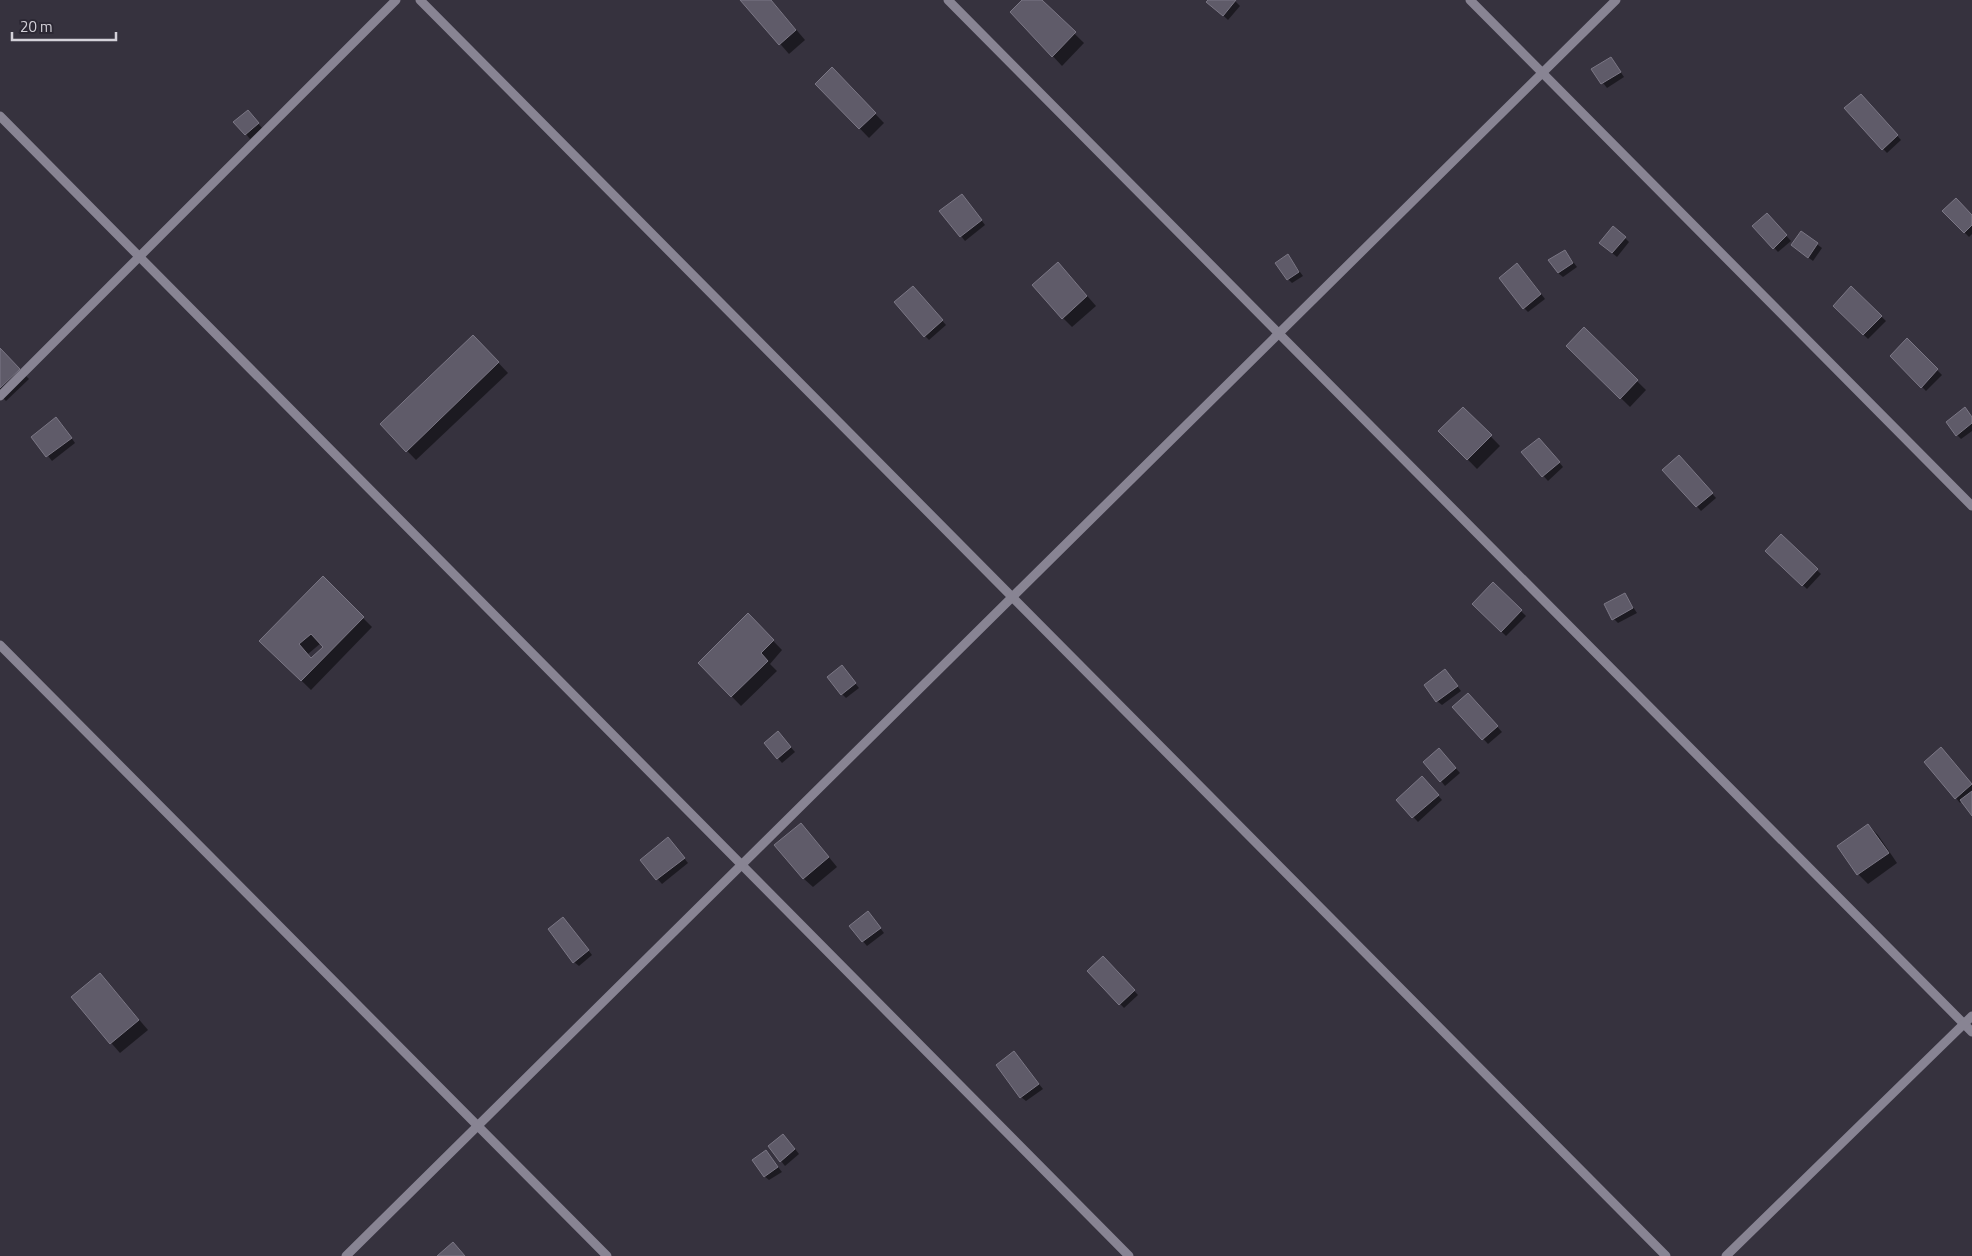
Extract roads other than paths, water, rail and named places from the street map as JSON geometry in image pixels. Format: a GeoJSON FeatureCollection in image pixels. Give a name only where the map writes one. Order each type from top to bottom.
{"type":"FeatureCollection","features":[{"type":"Feature","properties":{"kind":"street"},"geometry":{"type":"LineString","coordinates":[[0,396],[396,0]]}},
{"type":"Feature","properties":{"kind":"street"},"geometry":{"type":"LineString","coordinates":[[420,0],[1666,1256]]}},
{"type":"Feature","properties":{"kind":"street"},"geometry":{"type":"LineString","coordinates":[[948,0],[1972,1032]]}},
{"type":"Feature","properties":{"kind":"street"},"geometry":{"type":"LineString","coordinates":[[1470,0],[1972,506]]}},
{"type":"Feature","properties":{"kind":"street"},"geometry":{"type":"LineString","coordinates":[[346,1256],[1616,0]]}},
{"type":"Feature","properties":{"kind":"street"},"geometry":{"type":"LineString","coordinates":[[0,116],[1129,1256]]}},
{"type":"Feature","properties":{"kind":"street"},"geometry":{"type":"LineString","coordinates":[[0,645],[607,1256]]}},
{"type":"Feature","properties":{"kind":"street"},"geometry":{"type":"LineString","coordinates":[[1726,1256],[1972,1016]]}}]}
